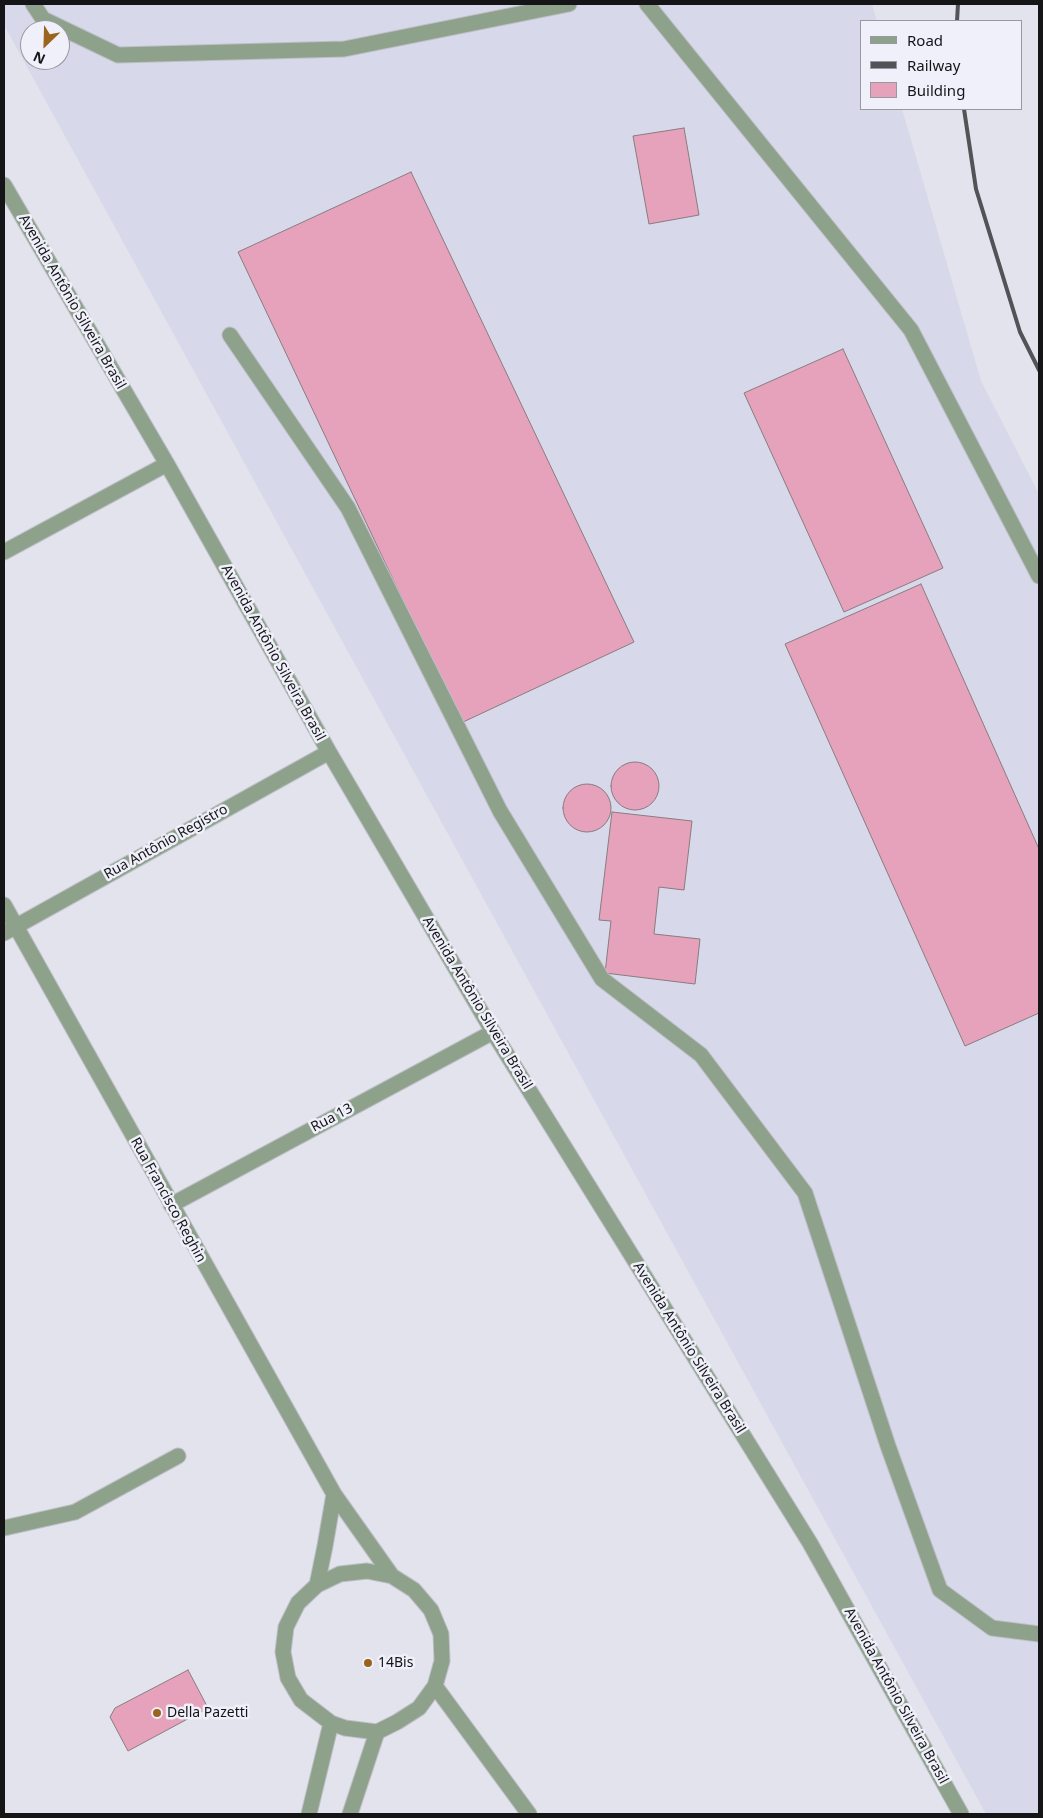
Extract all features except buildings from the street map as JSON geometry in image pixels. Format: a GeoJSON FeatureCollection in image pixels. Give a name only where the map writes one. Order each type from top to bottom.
{"type":"FeatureCollection","features":[{"type":"Feature","properties":{"kind":"street"},"geometry":{"type":"LineString","coordinates":[[33,4],[43,19],[118,55],[344,50],[568,4]]}},
{"type":"Feature","properties":{"kind":"street"},"geometry":{"type":"LineString","coordinates":[[647,4],[911,330],[1039,576]]}},
{"type":"Feature","properties":{"kind":"street","name":"Avenida Antônio Silveira Brasil"},"geometry":{"type":"LineString","coordinates":[[4,185],[167,464],[329,752],[493,1032],[810,1544],[961,1814]]}},
{"type":"Feature","properties":{"kind":"street"},"geometry":{"type":"LineString","coordinates":[[230,335],[348,508],[500,811],[602,979],[701,1055],[805,1194],[888,1446],[940,1590],[992,1628],[1039,1634]]}},
{"type":"Feature","properties":{"kind":"street"},"geometry":{"type":"LineString","coordinates":[[4,552],[167,464]]}},
{"type":"Feature","properties":{"kind":"street","name":"Rua Antônio Registro"},"geometry":{"type":"LineString","coordinates":[[9,930],[329,752]]}},
{"type":"Feature","properties":{"kind":"street","name":"Rua Francisco Reghin"},"geometry":{"type":"LineString","coordinates":[[4,905],[9,930],[171,1205],[334,1494],[392,1576]]}},
{"type":"Feature","properties":{"kind":"street","name":"Rua 13"},"geometry":{"type":"LineString","coordinates":[[171,1205],[493,1032]]}},
{"type":"Feature","properties":{"kind":"street"},"geometry":{"type":"LineString","coordinates":[[4,1528],[74,1512],[178,1456]]}},
{"type":"Feature","properties":{"kind":"street"},"geometry":{"type":"LineString","coordinates":[[317,1585],[334,1494]]}},
{"type":"Feature","properties":{"kind":"street"},"geometry":{"type":"LineString","coordinates":[[366,1571],[392,1576],[414,1590],[431,1610],[438,1626],[441,1634],[442,1661],[435,1686],[419,1708],[378,1732],[345,1728],[331,1723],[301,1700],[288,1678],[283,1652],[286,1627],[298,1604],[317,1585],[340,1574],[366,1571]]}},
{"type":"Feature","properties":{"kind":"street"},"geometry":{"type":"LineString","coordinates":[[435,1686],[529,1814]]}},
{"type":"Feature","properties":{"kind":"street"},"geometry":{"type":"LineString","coordinates":[[309,1814],[331,1723]]}},
{"type":"Feature","properties":{"kind":"street"},"geometry":{"type":"LineString","coordinates":[[350,1814],[378,1732]]}},
{"type":"Feature","properties":{"kind":"shaded area"},"geometry":{"type":"Polygon","coordinates":[[[4,4],[872,4],[877,20],[860,20],[860,110],[902,110],[981,381],[1039,494],[1039,1814],[986,1814],[29,70],[70,70],[70,20],[20,20],[20,54],[4,25],[4,4]]]}},
{"type":"Feature","properties":{"kind":"railway"},"geometry":{"type":"LineString","coordinates":[[957,20],[958,4]]}},
{"type":"Feature","properties":{"kind":"railway"},"geometry":{"type":"LineString","coordinates":[[964,110],[976,189],[1020,332],[1039,370]]}},
{"type":"Feature","properties":{"kind":"place","name":"14Bis"},"geometry":{"type":"Point","coordinates":[368,1663]}},
{"type":"Feature","properties":{"kind":"place","name":"Della Pazetti"},"geometry":{"type":"Point","coordinates":[157,1713]}}]}
